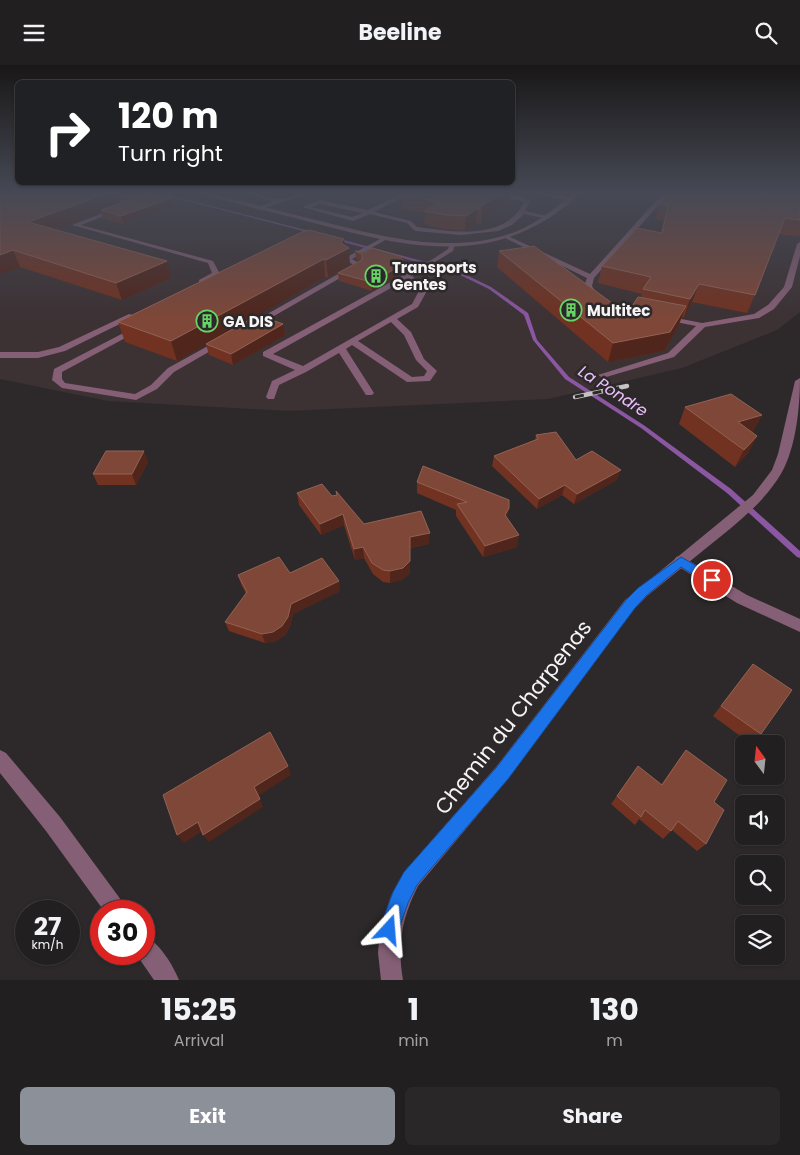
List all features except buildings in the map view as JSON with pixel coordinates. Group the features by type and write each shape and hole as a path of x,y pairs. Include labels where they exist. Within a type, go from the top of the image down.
{"street":[{"path":"111,235 211,262 216,274 195,286"},
{"path":"367,235 410,244 452,244 512,235"},
{"path":"628,235 591,277 588,286 598,303 702,325 756,316 771,307 788,287 800,243"},
{"path":"506,237 591,277"},
{"path":"240,331 359,265 347,259 384,239"},
{"path":"304,370 266,354 420,269 451,250 452,244"},
{"path":"338,250 356,254"},
{"path":"271,397 275,383 304,370 415,305 424,289 408,276"},
{"path":"0,355 38,355 62,349 136,315"},
{"path":"352,341 410,380 427,379 432,371 420,360 408,334 392,318"},
{"path":"603,375 670,355 702,325"},
{"path":"144,326 57,371 56,380 62,385 136,397 154,387 171,370 231,336"},
{"path":"341,348 368,393"},
{"name":"Chemin du Charpenas","path":"392,980 388,950 389,930 400,899 411,879 502,773 630,604 642,592 734,519 756,498 777,471 784,453 800,381"},
{"path":"681,561 742,599 800,625"},
{"path":"0,759 53,824 109,900"},
{"path":"155,962 168,980"}],"shaded area":[{"path":"0,235 800,235 800,312 777,330 682,368 548,399 288,411 108,401 0,379"}],"waterway":[{"name":"La Pondre","path":"337,239 455,271 490,288 526,314 535,340 567,378 643,427 729,491 800,555"}],"railway":[{"path":"575,397 627,386"}],"place":[{"name":"Transports Gentes","path":"376,276"},
{"name":"Multitec","path":"571,310"},
{"name":"GA DIS","path":"207,321"}],"route":[{"path":"389,930 400,899 411,879 502,773 630,604 681,561 712,580"}]}
